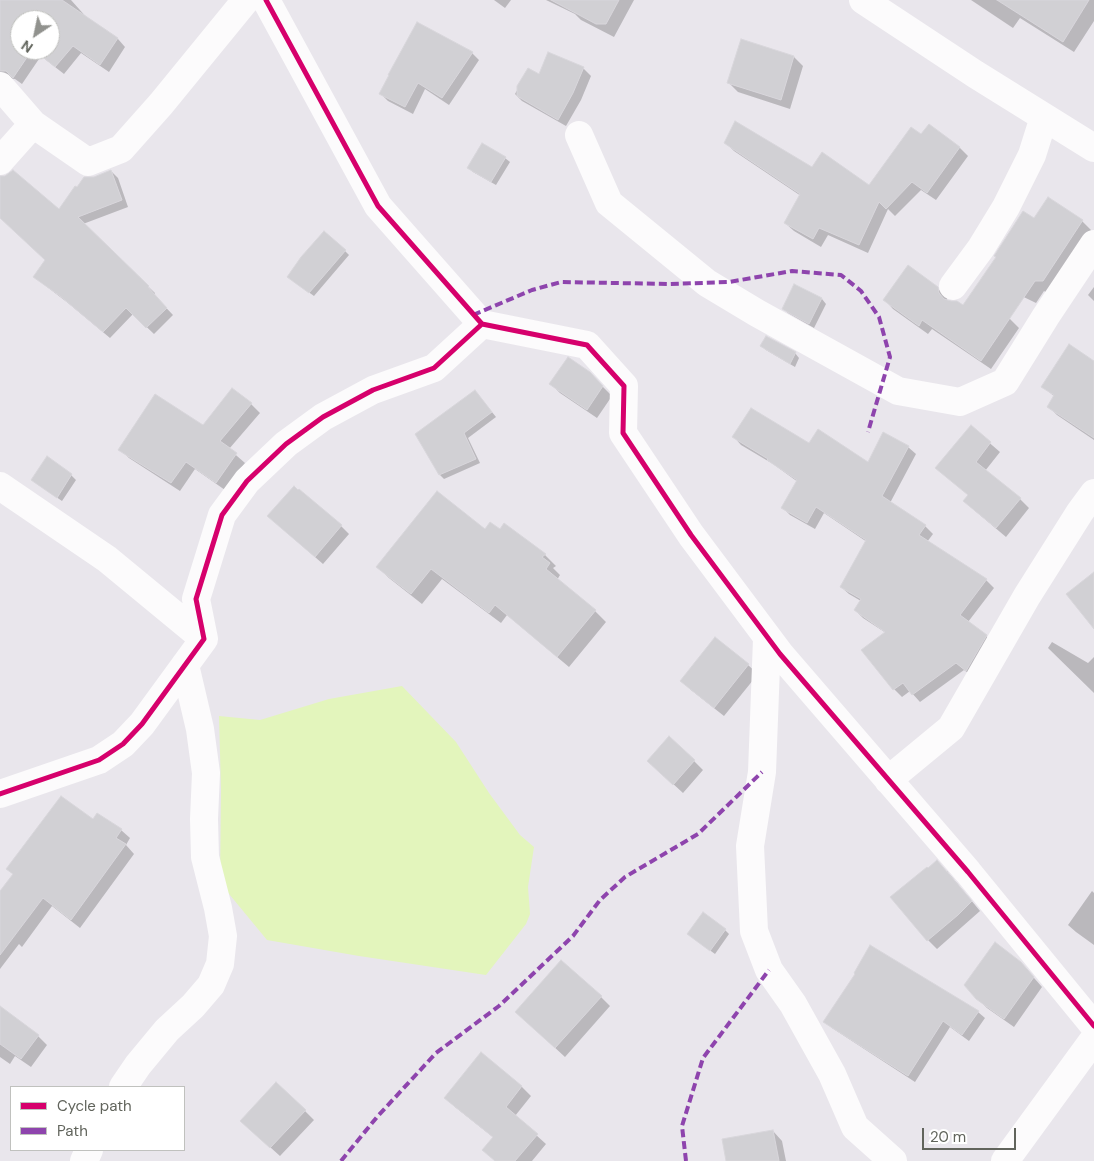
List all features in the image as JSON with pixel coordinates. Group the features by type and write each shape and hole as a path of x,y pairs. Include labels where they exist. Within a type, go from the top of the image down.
{"street":[{"path":"0,86 33,124 88,162 121,149 161,104 246,0"},
{"path":"266,0 378,206 482,324 587,345 624,386 623,433 690,535 767,639 968,872 1094,1026"},
{"path":"863,0 1094,148"},
{"path":"953,286 981,248 1006,207 1032,155 1044,117"},
{"path":"0,162 33,124"},
{"path":"579,135 610,203 707,283 898,391 960,402 1005,382 1094,244"},
{"path":"0,794 99,760 123,744 142,724 204,639 196,599 222,515 247,480 286,444 323,417 374,390 434,368 482,324"},
{"path":"0,486 107,559 204,639"},
{"path":"888,780 951,728 1027,596 1080,512 1094,494"},
{"path":"767,639 762,772 750,846 754,932 769,970 793,1004 832,1074 855,1127 893,1161"},
{"path":"124,1086 167,1030 193,1006 211,985 220,964 223,936 205,858 206,773 200,729 186,666"},
{"path":"1005,1161 1094,1039"}],"shaded area":[{"path":"402,686 456,742 489,793 520,835 534,847 528,887 530,914 526,924 486,975 267,940 220,883 221,790 219,716 260,720 329,699"}],"building":[{"path":"0,0 62,0 118,38 100,65 73,46 55,67 46,60 60,60 60,10 10,10 10,60 25,60 13,78 6,71 0,71"},
{"path":"551,0 619,0 606,24 596,24"},
{"path":"997,0 1089,0 1063,42"},
{"path":"417,22 473,52 442,98 418,83 405,107 379,94"},
{"path":"741,39 794,56 781,100 727,83"},
{"path":"548,52 584,67 573,93 558,120 517,96 517,86 528,68 539,74"},
{"path":"735,121 812,167 822,152 869,185 911,127 921,134 929,124 960,147 927,193 912,182 886,209 879,202 859,245 819,228 813,239 784,223 800,194 724,143"},
{"path":"482,143 506,157 491,182 467,168"},
{"path":"13,170 59,209 75,186 77,187 84,177 94,177 111,170 122,200 78,217 149,286 167,308 146,328 126,308 103,332 60,296 33,277 45,260 0,218 0,176 5,176"},
{"path":"1048,197 1083,220 1043,281 1035,281 981,361 922,320 919,326 883,300 908,265 938,287 939,293 944,299 957,301 963,305 996,257 994,256 1023,211 1034,218"},
{"path":"324,231 346,250 309,293 287,277 301,257"},
{"path":"794,284 822,298 809,324 782,309"},
{"path":"766,336 796,352 790,364 760,346"},
{"path":"1069,344 1094,361 1094,438 1047,407 1054,395 1041,387"},
{"path":"568,357 590,372 603,386 587,410 549,384"},
{"path":"232,388 252,403 220,441 237,453 216,483 186,462 171,483 118,450 155,394 203,425"},
{"path":"475,390 492,412 464,433 476,459 439,475 415,434"},
{"path":"751,408 809,443 818,429 868,462 883,432 909,446 882,496 926,525 919,535 987,579 960,615 987,635 966,671 956,663 912,695 903,683 893,690 861,650 885,632 854,610 861,599 840,587 866,540 816,507 807,523 781,508 797,480 768,459 732,437"},
{"path":"971,425 991,442 976,462 1021,498 996,528 963,501 968,495 935,468"},
{"path":"47,456 72,474 57,498 31,480"},
{"path":"294,486 342,525 315,557 267,516"},
{"path":"437,491 485,529 490,522 500,529 504,523 546,554 542,557 550,563 546,569 596,610 557,657 495,605 489,613 431,569 411,594 376,567"},
{"path":"1094,572 1094,629 1066,594"},
{"path":"715,637 749,664 714,708 680,681"},
{"path":"669,736 695,760 673,785 647,761"},
{"path":"61,796 93,819 97,813 122,829 116,838 126,844 71,920 43,898 0,955 0,891 13,874 6,869"},
{"path":"937,860 972,901 927,941 890,897"},
{"path":"703,912 726,929 710,951 687,934"},
{"path":"995,942 1021,962 1034,977 1004,1019 976,999 964,985"},
{"path":"870,945 979,1011 962,1035 943,1021 908,1076 823,1022 855,974"},
{"path":"561,960 602,996 555,1048 515,1012"},
{"path":"0,1006 39,1035 21,1059 0,1044"},
{"path":"481,1052 522,1086 506,1107 538,1134 515,1161 495,1161 482,1150 493,1137 444,1098"},
{"path":"276,1082 306,1110 270,1148 240,1121"},
{"path":"773,1130 779,1161 726,1161 722,1139"}],"marked path":[{"path":"473,315 532,290 561,282 670,284 729,282 792,271 841,275 861,291 879,317 890,357 868,432"},
{"path":"341,1161 377,1117 436,1053 499,1006 573,936 600,900 625,877 698,834 762,772"},
{"path":"686,1161 682,1126 703,1058 769,970"}],"cycle path":[{"path":"266,0 378,206 482,324 587,345 624,386 623,433 691,535 780,654 968,872 1094,1026"},
{"path":"0,794 99,760 123,744 142,724 204,639 196,599 222,515 247,481 286,444 323,417 373,390 434,368 482,324"}]}
